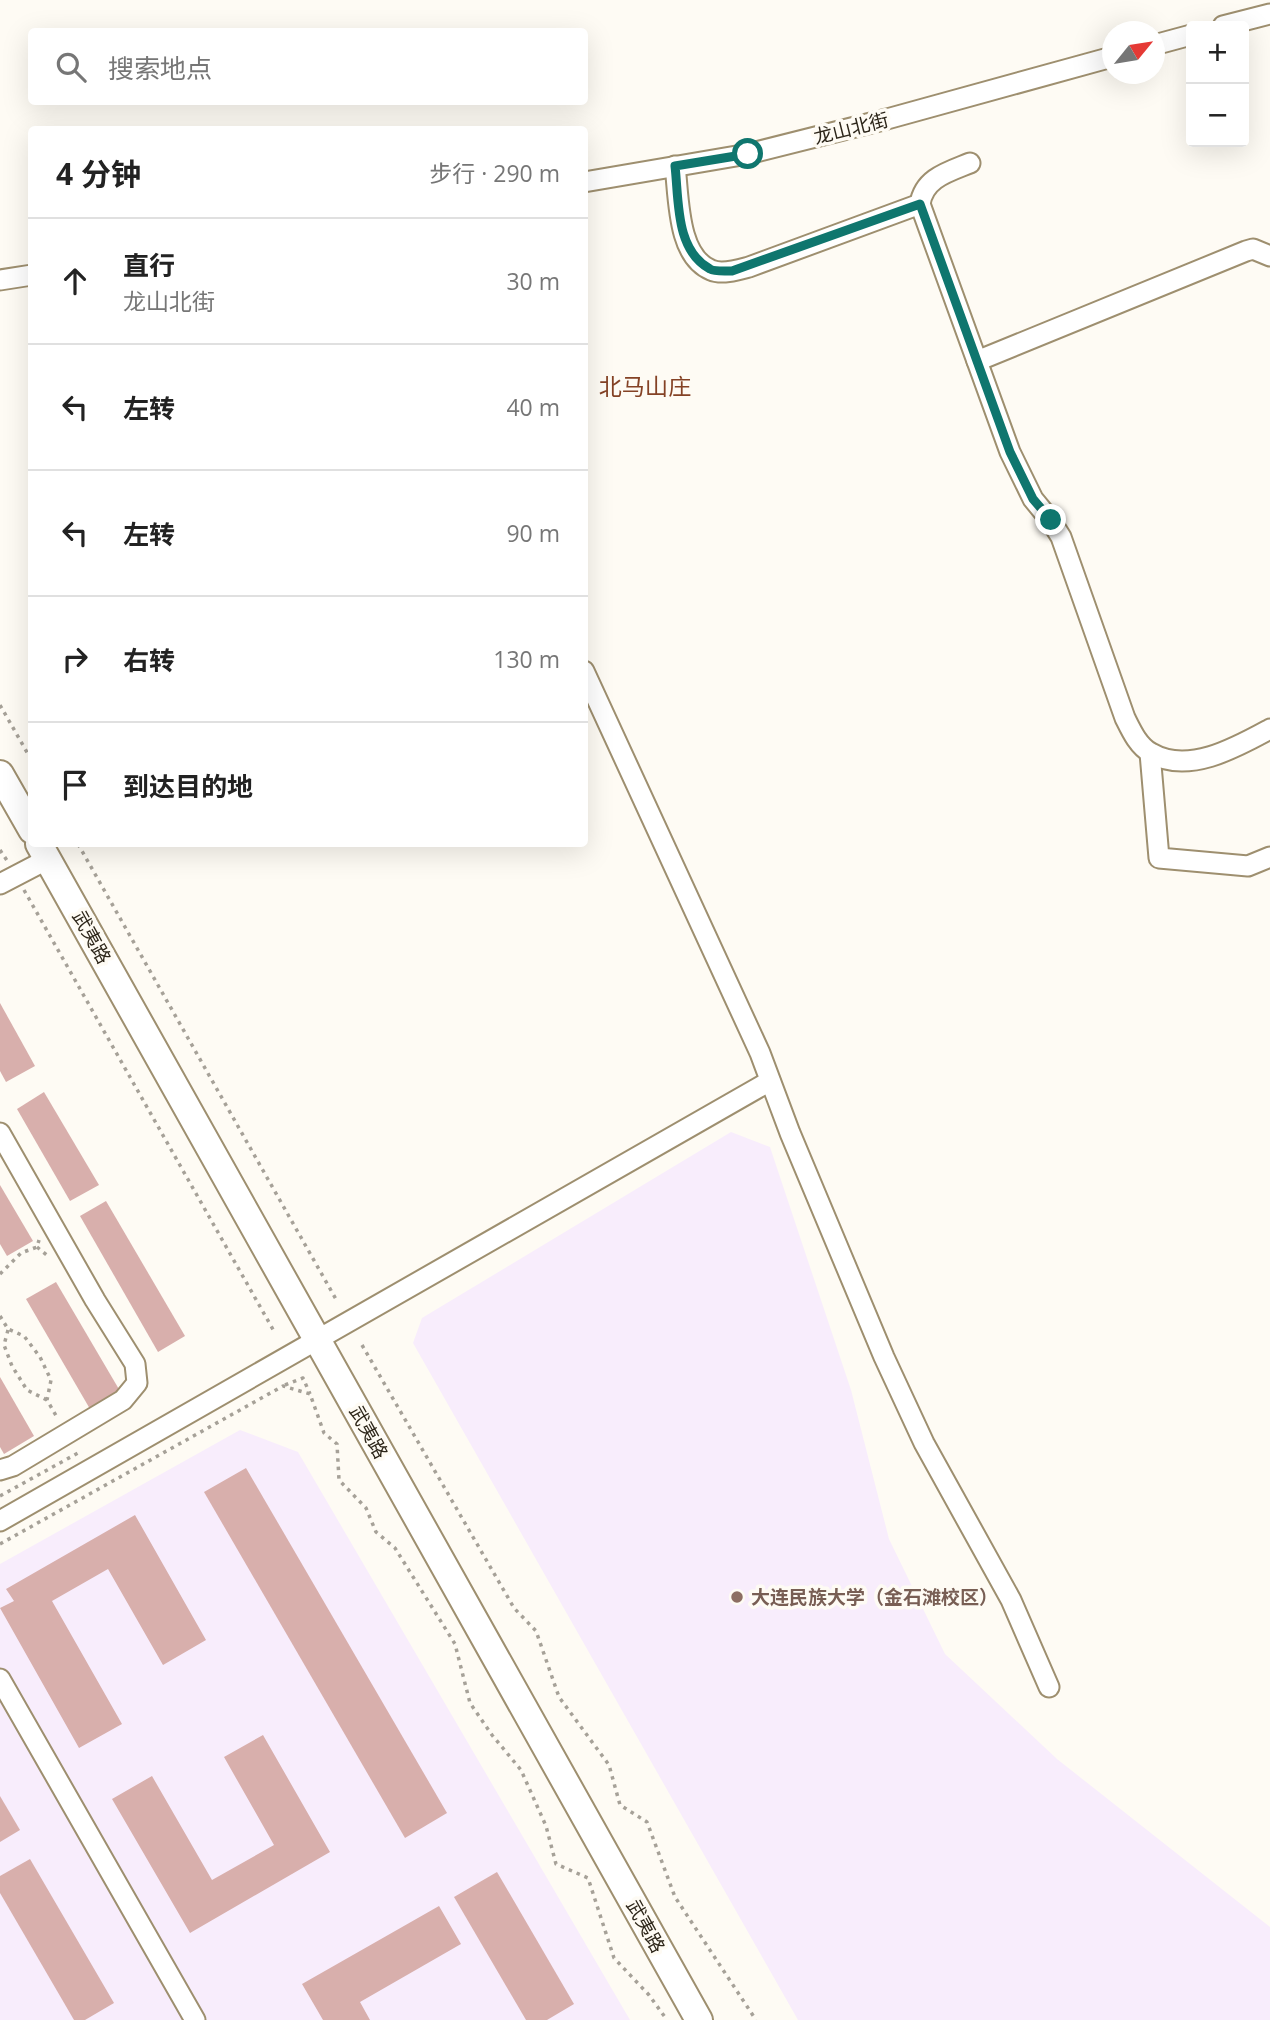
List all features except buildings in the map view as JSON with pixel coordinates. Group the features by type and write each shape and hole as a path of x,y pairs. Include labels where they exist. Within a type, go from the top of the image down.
{"main road":[{"path":"0,774 28,823"},
{"name":"武夷路","path":"43,851 699,2020"}],"street":[{"path":"1243,21 1270,14"},
{"path":"1165,42 1186,36"},
{"name":"龙山北街","path":"588,180 748,154 1102,60"},
{"path":"970,163 933,181 922,193 920,204 1017,470 1033,499 1061,537 1125,718 1134,736 1150,753 1172,760 1213,756 1270,729"},
{"path":"675,166 683,234 697,259 711,270 732,271 749,267 920,204"},
{"path":"977,361 1246,251 1253,249 1270,256"},
{"path":"0,280 28,276"},
{"path":"588,680 760,1053 790,1133 868,1320 923,1443 1011,1600 1049,1687"},
{"path":"1150,753 1159,858 1248,866 1270,857"},
{"path":"8,880 43,851"},
{"path":"0,1521 771,1081"},
{"path":"0,1133 135,1364 137,1383 123,1400 13,1466 0,1470"},
{"path":"0,1679 195,2020"}],"path":[{"path":"0,705 28,754"},
{"path":"80,847 337,1301"},
{"path":"0,850 8,880 275,1333"},
{"path":"0,1274 21,1253 37,1247 44,1229 52,1224"},
{"path":"0,1316 8,1329 24,1336 40,1357 51,1380 47,1399"},
{"path":"8,1329 4,1345 12,1366 27,1390 47,1399 66,1434"},
{"path":"362,1345 514,1608 536,1630 559,1697 609,1765 620,1805 647,1822 675,1897 756,2020"},
{"path":"0,1544 283,1386 303,1378 324,1433 337,1444 339,1480 366,1508 376,1532 395,1548 455,1644 470,1703 521,1770 546,1826 556,1864 588,1878 614,1958 649,1995 667,2020"},
{"path":"283,1386 310,1394"}],"shaded area":[{"name":"大连民族大学（金石滩校区）","path":"731,1132 770,1147 851,1390 889,1539 945,1654 1057,1759 1270,1927 1270,2020 798,2020 413,1343 422,1318"},
{"path":"240,1430 298,1452 630,2020 0,2020 0,1564"}],"place":[{"name":"大连民族大学（金石滩校区）","path":"737,1597"}],"district":[{"name":"北马山庄","path":"645,386"}],"route":[{"path":"748,154 675,166 683,234 697,259 711,270 732,271 749,267 920,204 1017,470 1033,499 1051,520"}]}
